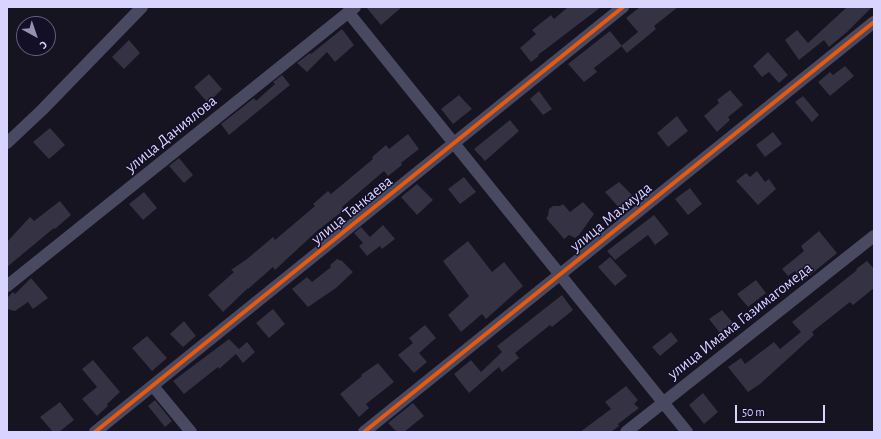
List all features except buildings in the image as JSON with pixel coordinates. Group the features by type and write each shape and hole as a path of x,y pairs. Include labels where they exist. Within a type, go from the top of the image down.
{"street":[{"path":"7,143 42,110 142,7"},
{"name":"улица Танкаева","path":"95,432 624,7"},
{"path":"352,10 454,143 686,432"},
{"name":"улица Даниялова","path":"7,286 352,10"},
{"name":"улица Махмуда","path":"364,432 874,22"},
{"name":"улица Имама Газимагомеда","path":"626,432 874,236"},
{"path":"153,386 191,432"}],"cycle path":[{"path":"95,432 623,7"},
{"path":"364,432 874,22"}]}
